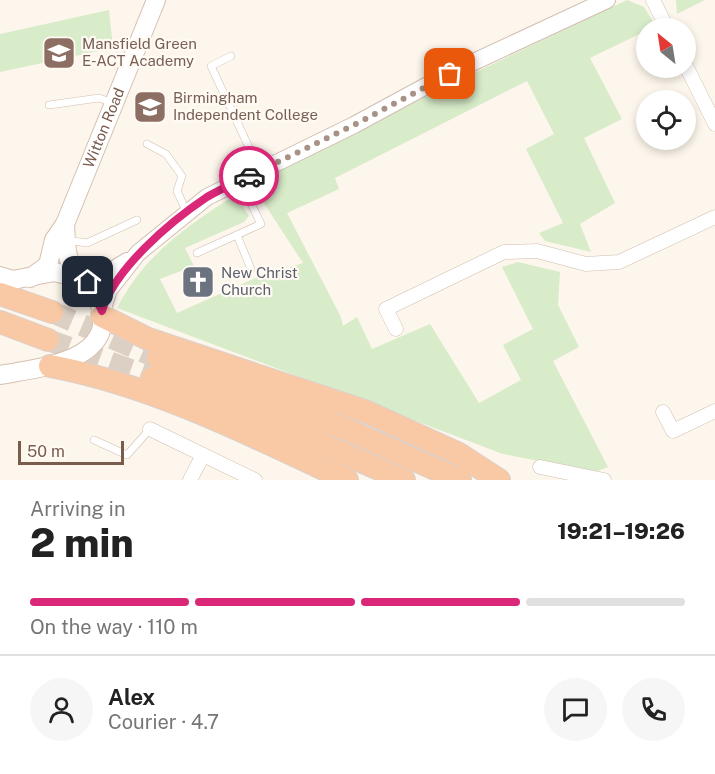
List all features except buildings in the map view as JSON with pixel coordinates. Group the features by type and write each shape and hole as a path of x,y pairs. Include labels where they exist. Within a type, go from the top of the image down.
{"highway":[{"path":"0,294 52,312"},
{"path":"102,313 148,339 367,412 459,454 499,480"},
{"path":"0,322 48,340"},
{"path":"50,366 81,372 201,414 347,480"},
{"path":"404,480 155,368 348,430 460,480"}],"main road":[{"name":"Witton Road","path":"30,279 48,265 54,240 66,232 114,103 156,0"},
{"path":"0,375 74,359 93,343 101,331 102,313 87,281 73,269 66,232"},
{"path":"0,276 13,280 30,279 54,272 87,281"}],"street":[{"path":"87,281 102,276 138,254 207,197 354,125 586,5 607,0"},
{"path":"653,0 662,18"},
{"path":"692,78 715,124"},
{"path":"396,329 386,309 504,252 537,251 586,264 619,262 715,217"},
{"path":"102,313 109,290 138,254"},
{"path":"663,411 673,431 715,411"},
{"path":"150,429 255,480"},
{"path":"190,480 203,455"},
{"path":"540,467 604,480"}],"lane":[{"path":"231,56 211,66 260,171"},
{"path":"49,105 99,98 114,103"},
{"path":"147,144 166,154 178,168 182,176 177,191 187,213"},
{"path":"197,253 261,224 240,181"},
{"path":"66,232 87,243 137,220"},
{"path":"237,235 251,268"},
{"path":"94,440 127,455 150,429"}],"green space":[{"path":"627,0 644,7 651,18 636,18 636,36 590,58 622,119 584,138 615,203 580,224 591,252 545,241 539,233 563,223 526,149 554,134 527,81 335,178 339,189 287,213 341,317 343,326 357,317 372,349 430,324 479,403 521,380 503,345 533,329 502,267 518,262 560,272 558,305 579,347 553,361 608,467 595,472 503,454 117,308 140,272 153,257 183,231 235,195 249,216 244,222 185,248 194,266 160,279 177,313 253,279 303,263 250,182 261,179 449,85"},
{"path":"676,0 705,0 677,14"},
{"path":"109,10 113,48 0,72 0,34"}],"tunnel":[{"path":"52,312 158,358"},
{"path":"48,340 152,378"}],"way so far":[{"path":"249,176 354,125 450,74"}],"place":[{"name":"Mansfield Green E-ACT Academy","path":"59,53"},
{"name":"Birmingham Independent College","path":"150,107"},
{"name":"New Christ Church","path":"198,282"}],"route":[{"path":"88,282 102,311 109,290 147,245 207,197 249,176"}]}
